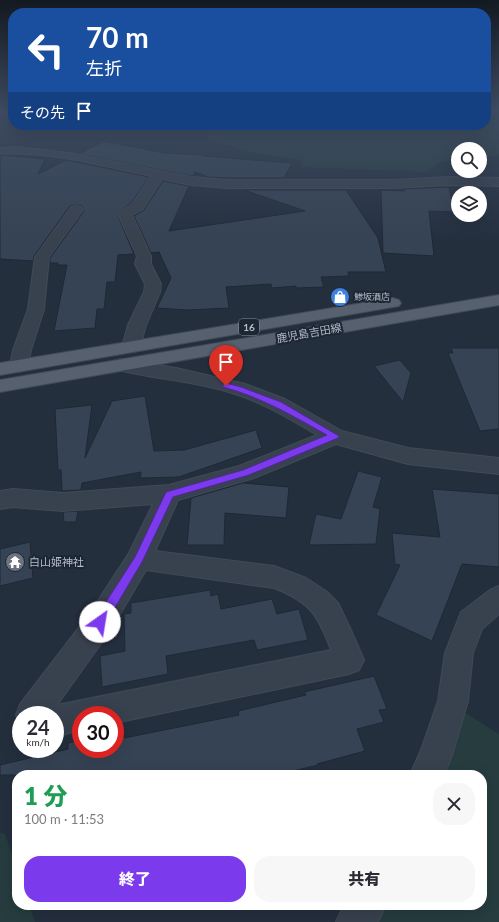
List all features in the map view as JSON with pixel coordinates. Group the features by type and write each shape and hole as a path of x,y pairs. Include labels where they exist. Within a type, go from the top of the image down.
{"main road":[{"name":"鹿児島吉田線","path":"0,369 499,285"},
{"name":"鹿児島吉田線","path":"0,386 499,300"}],"street":[{"path":"61,155 191,181 227,184 393,184 448,181 499,182"},
{"path":"131,347 137,325 152,292 153,284 143,264 144,256 125,214 138,206 159,174"},
{"path":"19,366 22,350 36,309 42,257 76,210"},
{"path":"121,365 176,374 238,388 278,404 334,436 408,456 499,466"},
{"path":"0,500 13,498 63,502 169,494 246,472 334,436"},
{"path":"38,706 100,622 139,559 169,494"},
{"path":"124,706 349,660 329,612 308,591 294,583 274,577 139,559"},
{"path":"429,770 436,756 453,701 459,653 471,621 499,598"},
{"path":"355,922 363,910"}],"green space":[{"path":"269,155 451,155 451,160 442,161 426,172 301,167 300,160"},
{"path":"456,707 499,734 499,922 349,922 355,910 487,910 487,770 424,770"},
{"path":"0,833 5,834 12,854 12,910 31,910 35,922 0,922"}],"building":[{"path":"0,155 45,159 38,174 66,160 149,177 132,202 117,214 134,254 118,255 115,282 107,282 104,309 97,309 95,328 54,331 67,265 50,263 50,258 84,211 82,206 70,206 34,256 33,261 0,259"},
{"path":"84,155 203,155 202,156 292,163 284,178 208,177 195,172 193,176"},
{"path":"163,181 189,186 169,231 305,211 244,190 346,190 378,238 386,272 348,272 349,276 321,277 324,287 296,288 296,286 272,288 271,284 226,287 229,308 188,310 157,308 171,278 159,252 151,253 134,216 144,210"},
{"path":"449,187 451,212 429,211 434,256 383,253 381,190 405,191 403,189"},
{"path":"451,348 499,348 499,429 480,431 448,353 453,353"},
{"path":"400,360 411,373 403,402 374,366"},
{"path":"145,396 154,451 184,450 256,430 262,448 179,477 140,478 141,472 82,483 81,490 62,491 61,470 58,470 55,409 92,405 85,458 112,401"},
{"path":"358,471 382,477 373,507 380,509 376,544 309,545 316,514 341,519"},
{"path":"243,483 289,487 286,518 225,513 224,545 187,545 191,498"},
{"path":"432,489 499,494 499,567 462,564 432,641 376,615 400,565 395,564 392,533 440,537"},
{"path":"78,511 76,522 64,522 63,512"},
{"path":"30,542 33,578 0,586 0,549"},
{"path":"210,590 211,596 218,594 221,609 272,599 277,614 299,609 308,640 257,650 254,640 166,656 168,674 102,687 100,656 125,651 124,614 131,613 131,603"},
{"path":"374,676 387,709 379,710 384,722 357,729 365,751 298,770 12,770 12,775 0,775 0,765 30,758 64,758 64,750 68,749 68,743 72,742 72,758 124,758 124,738 239,715 238,711 306,695 304,692"}],"place":[{"name":"鯵坂酒店","path":"340,297"},
{"name":"白山姫神社","path":"15,562"}],"route":[{"path":"100,622 139,559 169,494 246,472 334,436 278,404 238,388 226,386"}]}
